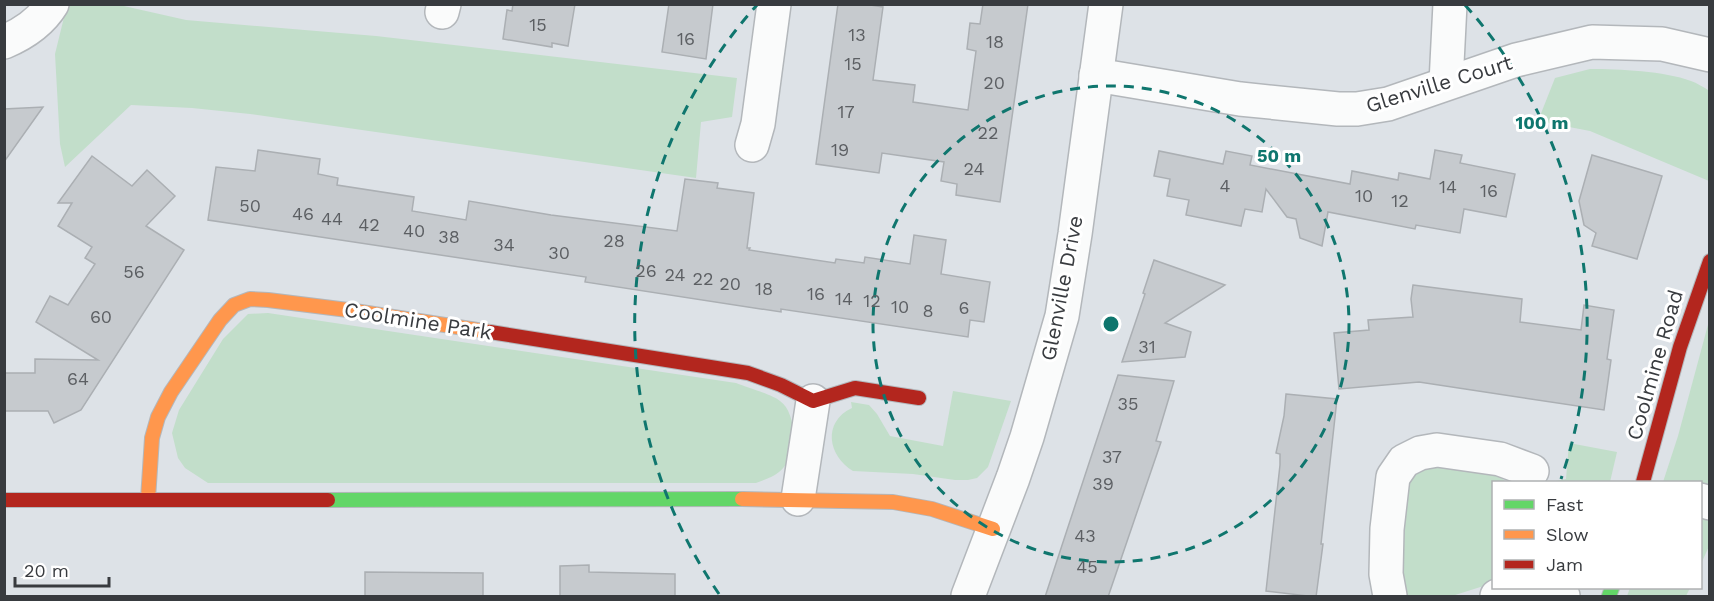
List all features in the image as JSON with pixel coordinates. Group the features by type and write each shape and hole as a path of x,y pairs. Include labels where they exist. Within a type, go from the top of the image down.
{"street":[{"path":"4,42 16,37 36,23 52,4"},
{"path":"752,145 758,124 774,4"},
{"name":"Glenville Drive","path":"968,597 1027,436 1062,316 1106,4"},
{"path":"1446,83 1450,4"},
{"name":"Glenville Court","path":"1096,75 1240,99 1357,109 1388,104 1516,60 1593,42 1662,44 1710,55"},
{"name":"Coolmine Road","path":"1645,481 1680,347 1710,261"},
{"name":"Coolmine Park","path":"148,499 152,438 158,417 171,392 220,320 234,305 250,299 348,310 748,373 767,378 813,400"},
{"path":"798,499 813,400 855,388 919,398"},
{"path":"1390,597 1386,574 1387,529 1393,477 1404,461 1420,453 1437,450 1500,459 1532,471"},
{"path":"4,500 798,499 893,502 932,509 993,529"},
{"path":"1497,597 1549,594 1563,597"}],"green space":[{"path":"115,4 186,20 376,36 737,78 732,117 701,122 696,178 250,114 131,105 65,167 60,144 55,54 67,5"},
{"path":"1590,69 1628,70 1668,75 1693,82 1708,90 1709,181 1590,131 1538,121 1555,78"},
{"path":"268,313 736,383 772,396 786,407 792,423 791,452 781,470 756,483 208,483 185,468 178,458 172,433 179,410 223,339 248,314"},
{"path":"1709,321 1710,544 1702,562 1702,481 1663,481"},
{"path":"953,391 1011,401 988,467 977,478 955,480 913,474 853,471 838,457 832,439 833,430 842,414 852,408 851,402 869,405 890,436 943,446"},
{"path":"1569,443 1617,452 1610,481 1555,481 1566,479"},
{"path":"1440,466 1485,472 1494,474 1505,481 1492,481 1492,583 1452,596 1405,595 1401,559 1408,486 1420,470"},
{"path":"1630,589 1690,589 1686,596 1627,596"}],"building":[{"path":"513,4 575,4 568,46 552,43 552,47 503,39 507,10 512,11"},
{"path":"669,4 713,4 706,59 662,52"},
{"path":"838,4 883,7 873,80 915,85 913,102 968,110 976,51 967,49 970,23 980,24 983,4 1028,4 1000,202 956,195 957,184 941,181 944,162 882,153 879,173 816,164"},
{"path":"43,107 4,162 4,109"},
{"path":"258,150 320,159 318,174 338,178 337,185 414,197 412,211 466,220 469,201 551,215 677,231 685,179 718,183 717,188 754,193 747,248 750,248 749,250 835,263 836,259 864,263 865,257 910,264 914,235 946,240 941,274 990,282 984,322 970,320 968,337 781,309 781,312 585,282 586,277 208,220 216,167 255,171"},
{"path":"1435,150 1462,155 1460,163 1515,174 1506,217 1464,209 1460,233 1416,225 1415,229 1328,212 1322,246 1300,238 1296,219 1287,217 1266,189 1262,212 1245,209 1241,226 1186,215 1189,200 1167,196 1170,179 1154,176 1159,151 1223,164 1226,151 1252,156 1250,165 1350,184 1352,171 1398,180 1399,173 1430,179"},
{"path":"1592,155 1662,176 1637,259 1592,246 1596,233 1584,225 1579,201"},
{"path":"92,156 132,186 147,170 175,196 146,226 184,250 81,410 54,423 48,411 4,411 4,373 35,373 35,359 98,360 36,322 50,296 68,305 95,264 85,258 92,247 58,226 72,203 58,203"},
{"path":"1154,260 1225,285 1165,323 1191,332 1185,357 1122,362 1145,294 1143,293"},
{"path":"1413,285 1522,299 1520,322 1581,330 1584,305 1614,310 1607,359 1611,360 1604,410 1419,382 1339,389 1334,333 1369,330 1368,320 1413,317 1411,299"},
{"path":"1118,375 1174,381 1156,441 1161,442 1108,597 1045,597"},
{"path":"1286,394 1337,399 1316,597 1266,591 1280,465 1280,454 1276,453"},
{"path":"589,565 589,572 675,574 675,597 560,597 560,566"},
{"path":"365,572 483,573 483,597 365,597"}],"traffic: fast":[{"path":"328,500 742,499"},
{"path":"1609,596 1612,589"}],"traffic: slow":[{"path":"148,499 152,438 158,417 171,392 220,320 234,305 250,299 268,300 490,332"},
{"path":"742,499 893,502 932,509 993,529"}],"traffic: jam":[{"path":"1643,481 1680,347 1710,261"},
{"path":"490,332 748,373 781,385 813,401 855,388 919,398"},
{"path":"4,500 328,500"}]}
